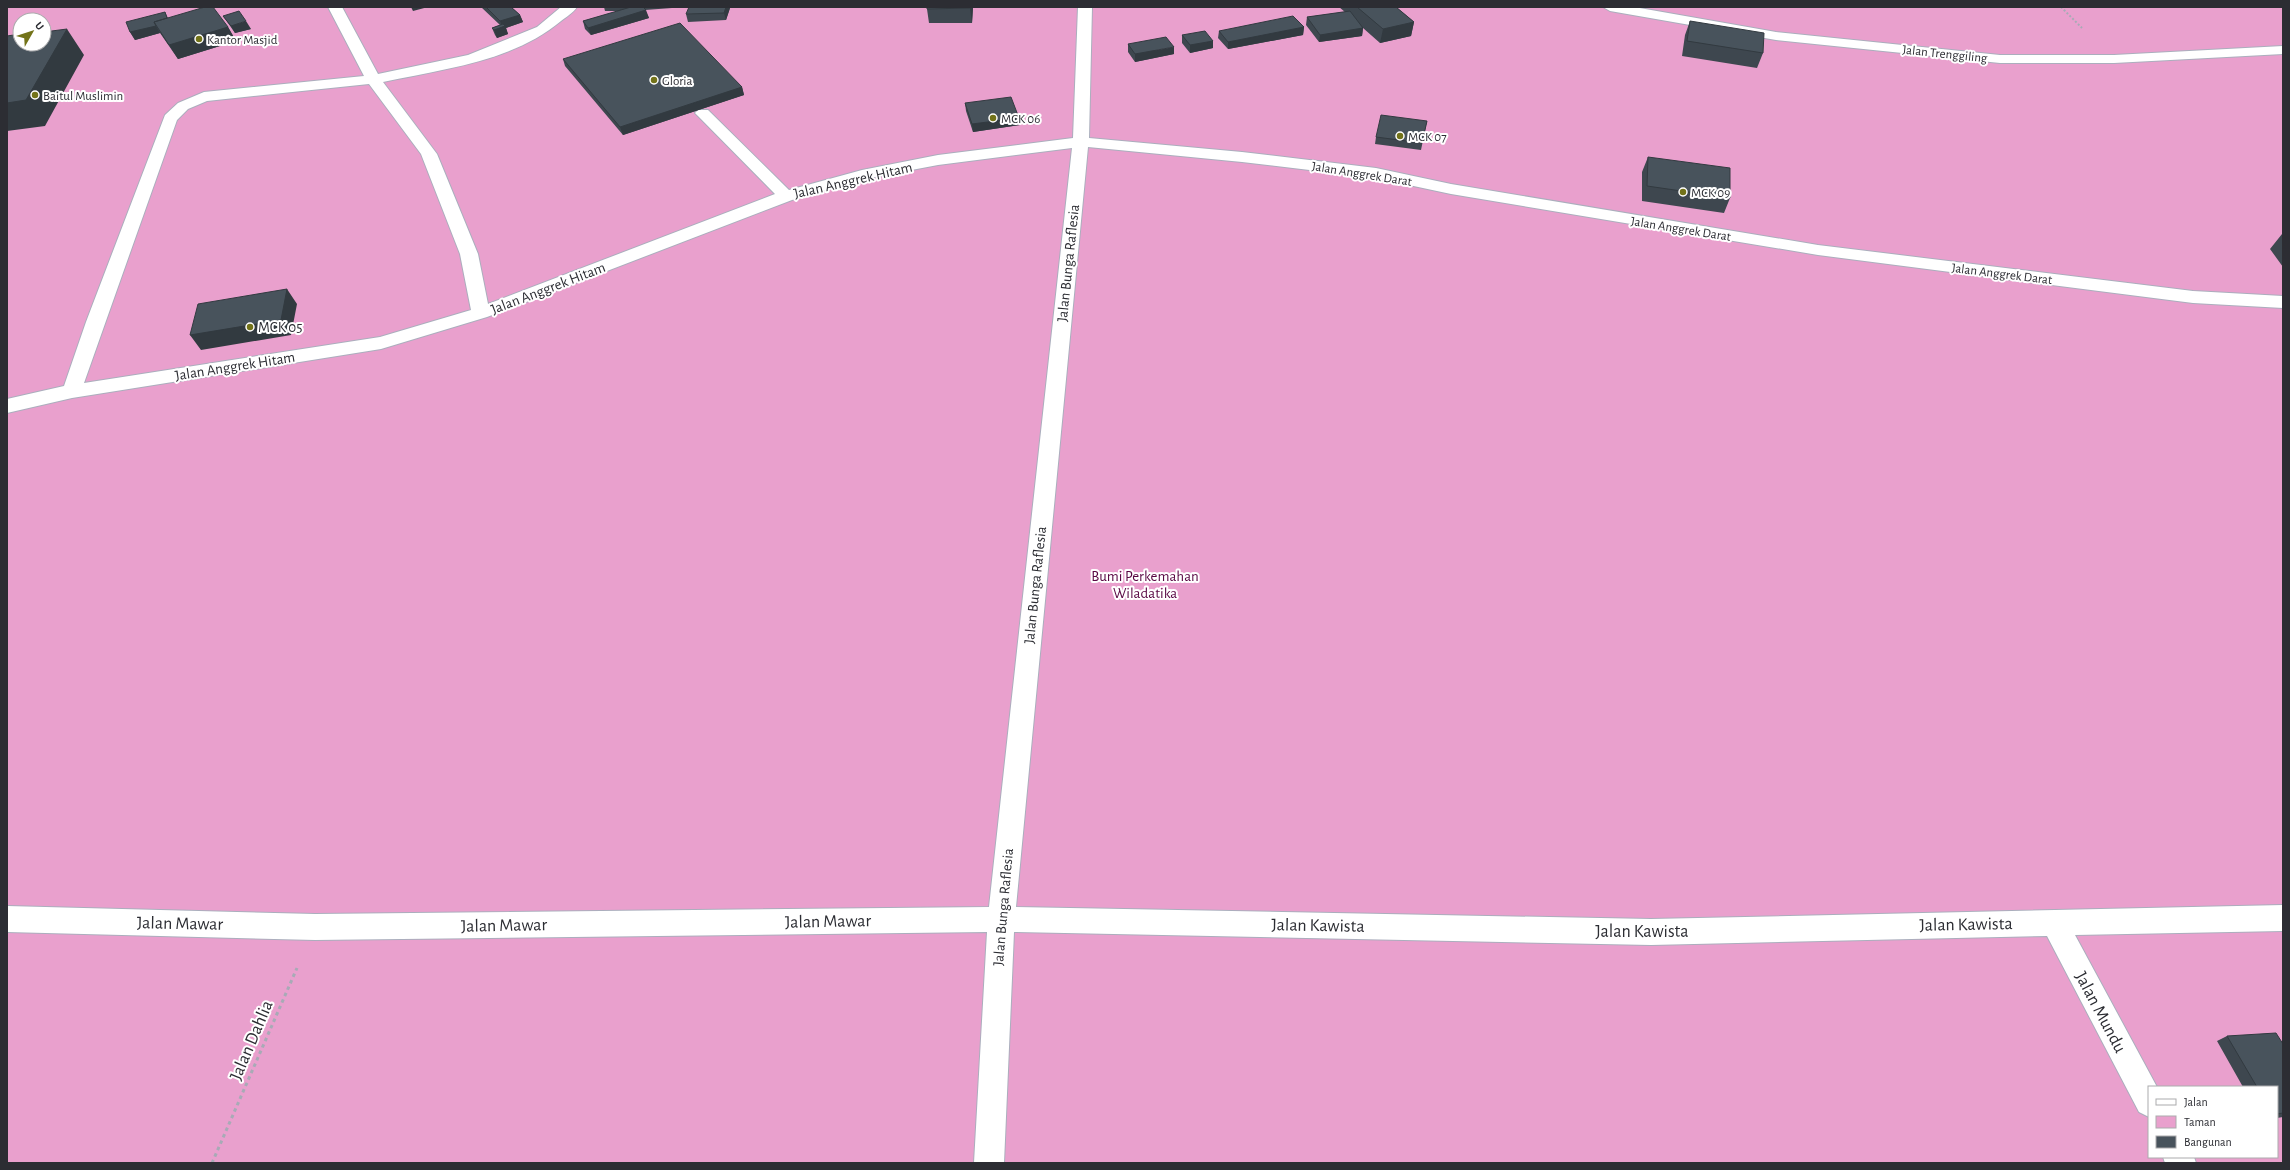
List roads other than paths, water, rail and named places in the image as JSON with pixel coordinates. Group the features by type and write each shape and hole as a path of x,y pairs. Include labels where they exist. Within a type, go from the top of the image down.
{"street":[{"path":"335,7 373,79 429,154 458,230 469,254 482,313"},
{"path":"72,391 95,322 170,118 183,106 204,97 373,79 472,58 514,43 542,30 570,7"},
{"name":"Jalan Bunga Raflesia","path":"989,1163 1001,919 1081,142 1085,7"},
{"name":"Jalan Trenggiling","path":"1610,7 1776,36 2000,59 2114,59 2283,50"},
{"path":"703,113 786,196"},
{"name":"Jalan Anggrek Hitam","path":"7,406 72,391 380,343 482,313 786,196 862,175 938,160 1081,142"},
{"name":"Jalan Anggrek Darat","path":"1081,142 1242,157 1376,173 1451,189 1818,250 2194,297 2283,302"},
{"name":"Jalan Kawista","path":"1001,919 1651,932 2283,918"},
{"name":"Jalan Mawar","path":"7,919 315,927 1001,919"},
{"name":"Jalan Mundu","path":"2054,922 2148,1100"}],"place":[{"name":"Kantor Masjid","path":"199,39"},
{"name":"Gloria","path":"654,80"},
{"name":"Baitul Muslimin","path":"35,95"},
{"name":"MCK 06","path":"993,118"},
{"name":"MCK 07","path":"1400,136"},
{"name":"MCK 09","path":"1683,192"},
{"name":"MCK 05","path":"250,327"}],"park label":[{"name":"Bumi Perkemahan Wiladatika","path":"1145,584"}]}
